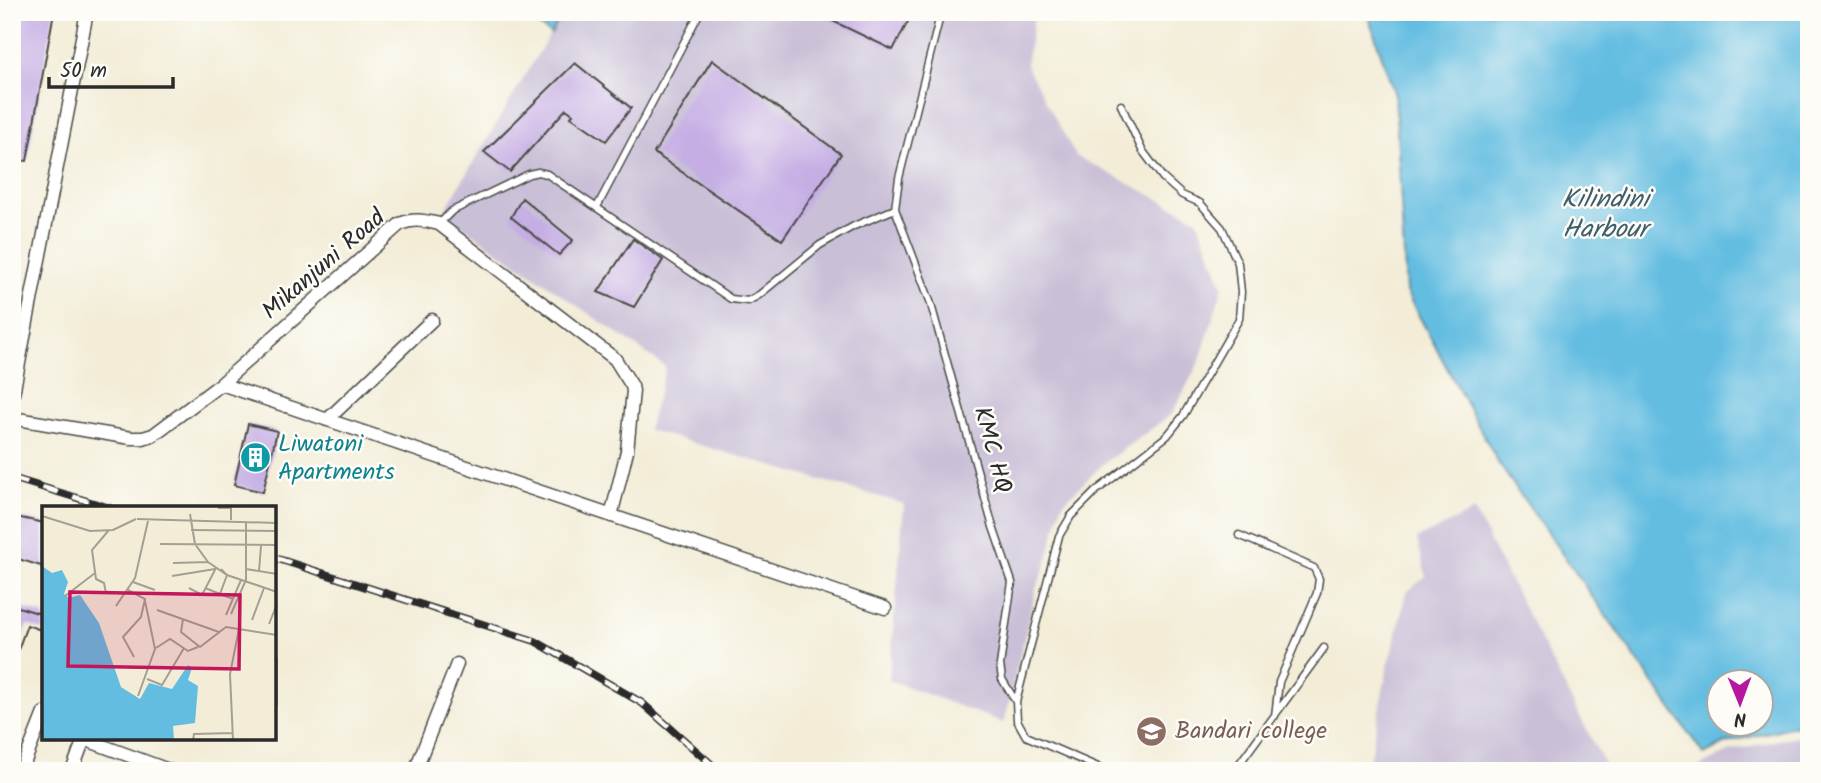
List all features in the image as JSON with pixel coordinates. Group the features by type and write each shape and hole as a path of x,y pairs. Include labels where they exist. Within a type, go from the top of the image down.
{"street":[{"path":"12,399 88,12"},
{"name":"Mikanjuni Road","path":"12,418 143,438 153,435 221,384 400,224 410,219 439,224"},
{"path":"439,224 615,359 632,386 627,452 611,516"},
{"path":"327,420 432,320"},
{"path":"221,384 885,608"},
{"path":"415,771 457,664"},
{"path":"21,771 42,720"},
{"path":"72,771 83,741"},
{"path":"89,741 171,771"}],"lane":[{"path":"597,206 700,12"},
{"name":"KMC HQ","path":"941,12 899,177 895,209 930,300 993,527 1013,582 1000,665 1002,679 1016,702 1017,720 1026,736 1107,771"},
{"path":"1016,702 1059,536 1071,516 1096,491 1167,436 1183,416 1239,319 1241,292 1238,262 1222,228 1200,203 1182,195 1163,178 1142,150 1121,105"},
{"path":"439,224 452,211 529,174 547,174 732,299 748,301 820,245 895,209"},
{"path":"1239,535 1314,568 1319,579 1317,593 1279,682 1275,716"},
{"path":"1234,771 1324,649"}],"shaded area":[{"path":"563,12 1035,12 1026,65 1076,156 1197,219 1223,286 1200,360 1172,414 1104,463 1062,504 1048,559 1036,589 1004,723 889,680 904,504 648,430 666,367 443,213"},
{"path":"1474,511 1608,771 1367,771 1387,670 1407,592 1426,576 1417,539"},
{"path":"1809,733 1809,771 1689,771 1731,751"}],"water":[{"path":"520,12 563,12 551,34"},
{"name":"Kilindini Harbour","path":"1367,12 1809,12 1809,722 1776,730 1776,668 1706,668 1706,738 1746,738 1726,743 1704,755 1499,464 1406,292 1395,95"}],"building":[{"path":"12,12 54,12 27,161 12,159"},
{"path":"814,12 913,12 893,50"},
{"path":"712,60 841,154 782,240 654,153"},
{"path":"575,63 631,108 606,141 571,117 573,114 566,109 510,172 484,152"},
{"path":"522,198 573,240 559,255 511,217"},
{"path":"633,239 663,260 634,307 598,292"},
{"name":"Liwatoni Apartments","path":"248,424 277,431 263,492 234,485"},
{"path":"12,516 42,523 42,566 12,557"},
{"path":"12,605 42,614 42,630 27,625 14,661"}],"railway":[{"path":"12,478 103,506"},
{"path":"276,558 535,641 642,703 719,771"}],"place":[{"name":"Liwatoni Apartments","path":"255,458"},
{"name":"Bandari college","path":"1152,731"}]}
